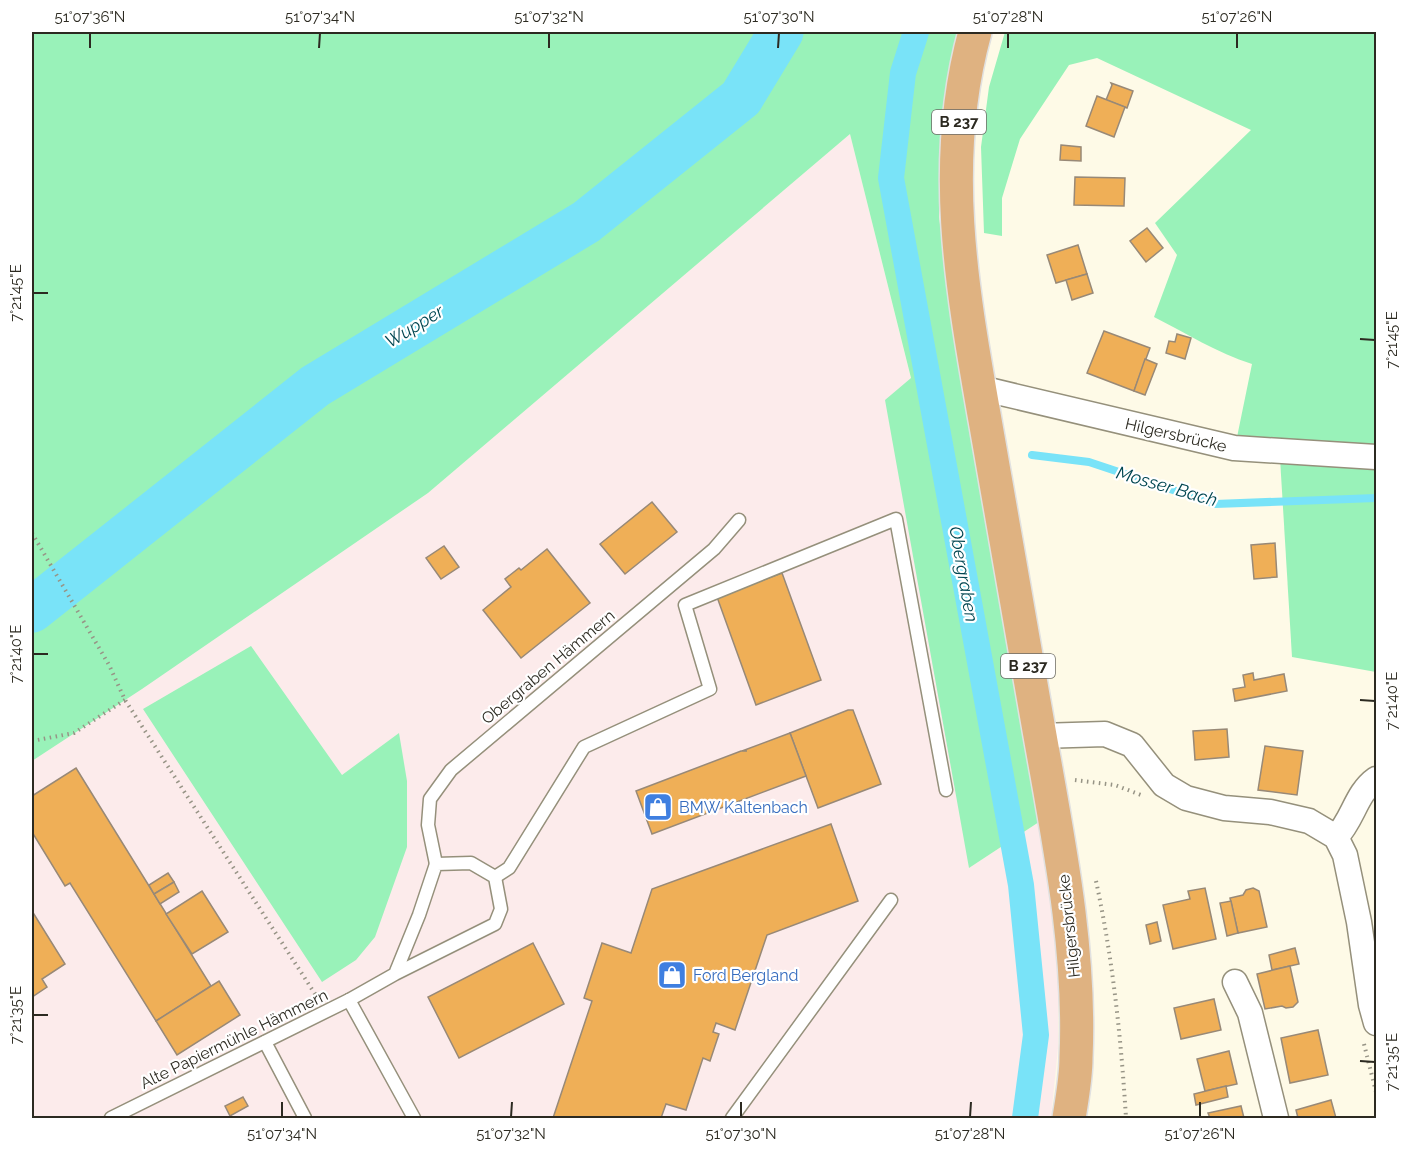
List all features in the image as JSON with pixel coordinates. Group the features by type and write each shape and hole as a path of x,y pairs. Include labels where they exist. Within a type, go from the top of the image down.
{"main road":[{"name":"Hilgersbrücke","path":"975,32 961,92 956,166 956,215 966,303 1065,884 1075,962 1076,1059 1069,1119"}],"street":[{"name":"Hilgersbrücke","path":"980,388 1234,448 1377,457"},
{"path":"1040,736 1105,734 1132,745 1164,785 1185,798 1224,808 1270,812 1309,821 1336,837 1345,855 1359,922 1371,1005 1369,1029"},
{"path":"1336,837 1345,828 1357,800 1377,779"},
{"path":"1235,982 1250,1013 1276,1119"}],"lane":[{"path":"495,877 509,868 584,747 710,689 685,605 896,519 946,790"},
{"name":"Obergraben Hämmern","path":"436,864 428,825 430,800 450,770 714,549 739,520"},
{"path":"349,1000 495,924 501,909 495,877 471,863 436,864 396,974"},
{"path":"732,1119 891,900"},
{"name":"Alte Papiermühle Hämmern","path":"111,1119 349,1000 414,1119"},
{"path":"265,1042 305,1119"}],"path":[{"path":"32,533 109,665 125,700 327,1012"},
{"path":"32,741 74,733 125,700"},
{"path":"1075,780 1115,785 1145,797"},
{"path":"1369,1029 1377,1092"}],"shaded area":[{"path":"850,134 911,379 969,868 1039,822 1058,957 1058,1048 1051,1118 32,1118 32,761 428,493"}],"green space":[{"path":"32,32 960,32 948,78 939,162 939,217 951,302 1039,822 969,868 885,400 911,378 850,134 428,493 142,689 32,761"},
{"path":"1005,32 1376,32 1376,445 1236,442 1252,364 1214,349 1154,317 1177,255 1155,223 1251,130 1097,58 1069,65 1020,139 1002,198 1002,236 984,233 981,147 989,87"},
{"path":"1280,458 1376,464 1376,672 1292,657"},
{"path":"251,646 342,775 399,733 407,781 407,847 375,937 356,960 322,982 143,709"}],"building":[{"path":"1111,83 1133,91 1127,108 1106,100"},
{"path":"1097,96 1125,107 1114,137 1086,126"},
{"path":"1061,145 1081,147 1081,161 1060,160"},
{"path":"1075,177 1125,178 1124,206 1074,205"},
{"path":"1147,228 1163,248 1146,262 1130,241"},
{"path":"1078,245 1087,274 1056,283 1047,255"},
{"path":"1087,274 1093,293 1072,300 1066,280"},
{"path":"1104,331 1150,348 1134,391 1087,373"},
{"path":"1177,334 1191,338 1185,359 1166,353 1169,341 1175,342"},
{"path":"1145,359 1157,364 1145,395 1134,391"},
{"path":"652,502 677,532 625,574 600,544"},
{"path":"1275,543 1277,577 1254,579 1251,545"},
{"path":"444,546 459,567 441,579 426,558"},
{"path":"547,549 590,603 521,658 483,610 511,587 505,579 519,568 521,570"},
{"path":"782,573 821,680 756,705 717,597"},
{"path":"1253,673 1254,680 1284,674 1287,691 1235,701 1233,689 1245,687 1243,675"},
{"path":"853,710 881,784 818,808 790,733"},
{"path":"1227,729 1229,757 1195,760 1193,731"},
{"path":"790,733 806,776 652,834 636,791"},
{"path":"1265,746 1303,751 1297,795 1258,790"},
{"path":"76,768 211,986 156,1021 70,883 65,886 32,832 32,796"},
{"name":"Ford Bergland","path":"831,824 858,901 767,935 735,1030 716,1023 713,1032 719,1034 710,1061 703,1058 686,1110 666,1104 661,1118 553,1118 592,1001 584,998 602,943 631,953 652,889"},
{"path":"168,873 174,882 154,894 149,885"},
{"path":"174,882 179,892 160,904 154,894"},
{"path":"1205,888 1216,939 1173,949 1163,905 1190,899 1188,891"},
{"path":"1253,888 1259,891 1267,927 1238,933 1230,898 1243,895 1246,890"},
{"path":"202,891 228,932 192,954 166,914"},
{"path":"1231,901 1238,933 1227,936 1220,903"},
{"path":"32,911 65,964 42,979 47,987 32,997"},
{"path":"1157,922 1161,941 1150,944 1146,925"},
{"path":"533,943 564,1004 459,1058 428,997"},
{"path":"1295,948 1299,964 1272,970 1269,955"},
{"path":"1290,966 1298,1002 1293,1007 1265,1009 1257,974"},
{"path":"219,981 240,1015 177,1055 156,1021"},
{"path":"1214,999 1221,1030 1181,1039 1174,1008"},
{"path":"1318,1030 1328,1075 1290,1083 1281,1038"},
{"path":"1229,1051 1237,1084 1205,1091 1197,1059"},
{"path":"1226,1086 1228,1097 1196,1105 1194,1094"},
{"path":"243,1097 248,1106 230,1116 225,1106"},
{"path":"1331,1100 1336,1118 1298,1118 1296,1110"},
{"path":"1241,1106 1244,1118 1210,1118 1208,1113"}],"waterway":[{"name":"Wupper","path":"32,610 315,386 586,222 741,98 781,32"},
{"name":"Obergraben","path":"916,32 903,73 891,178 1021,885 1036,1035 1025,1118"},
{"name":"Mosser Bach","path":"1032,455 1089,462 1215,504 1376,498"}],"place":[{"name":"BMW Kaltenbach","path":"658,807"},
{"name":"Ford Bergland","path":"672,975"}]}
